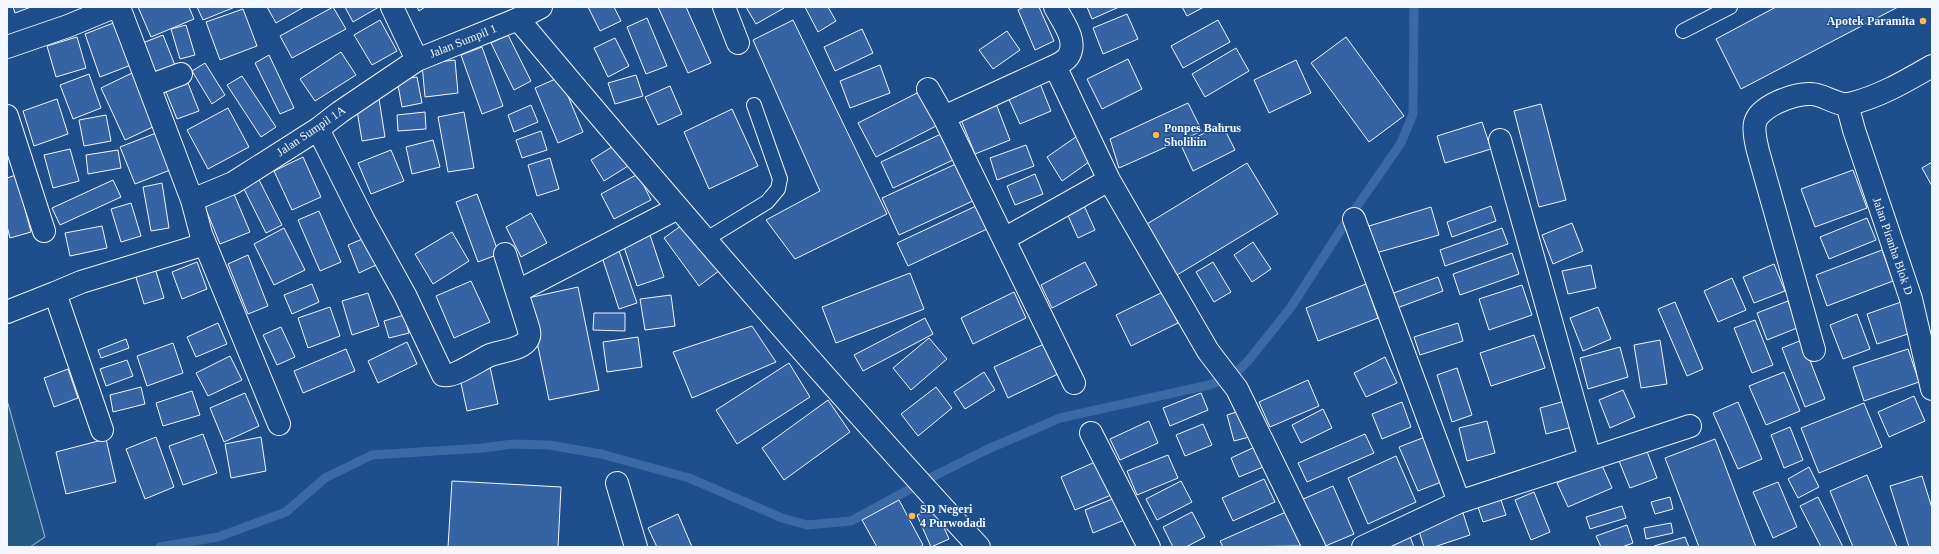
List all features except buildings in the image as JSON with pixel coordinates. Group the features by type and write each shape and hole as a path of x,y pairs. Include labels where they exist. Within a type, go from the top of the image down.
{"street":[{"path":"7,47 68,26 114,7"},
{"path":"119,7 149,86 197,198 205,244 279,424"},
{"name":"Jalan Sumpil 1","path":"392,7 417,60 518,19 541,7"},
{"path":"724,7 738,43"},
{"path":"944,117 1056,66 1068,58 1072,49 1072,40 1055,7"},
{"path":"518,19 705,240 901,462 979,547"},
{"name":"Jalan Sumpil 1A","path":"197,198 233,183 318,129 340,112 417,60"},
{"path":"1056,66 1109,180 1208,351 1237,389 1314,547"},
{"path":"1814,350 1758,150 1754,125 1757,117 1767,108 1795,95 1812,94 1847,104 1870,98 1904,82 1932,66"},
{"path":"149,86 181,74"},
{"path":"928,90 944,117 1074,384"},
{"name":"Jalan Piranha Blok D","path":"1847,104 1854,130 1911,299 1932,389"},
{"path":"7,116 44,231"},
{"path":"318,129 364,222 405,295 443,375 451,376 493,354 521,345 527,341 530,333 518,291 505,254"},
{"path":"1500,140 1590,459"},
{"path":"1004,238 1109,180"},
{"path":"518,291 678,208"},
{"path":"1354,219 1459,502"},
{"path":"7,312 81,282 205,244"},
{"path":"55,293 102,430"},
{"path":"1363,547 1459,502 1690,426"},
{"path":"1091,433 1149,547"},
{"path":"617,482 636,547"}],"lane":[{"path":"1683,31 1730,7"},
{"path":"705,240 768,202 778,189 780,179 754,105"}],"shaded area":[{"path":"7,400 45,537 30,547 7,547"}],"waterway":[{"path":"160,547 218,537 286,512 325,478 372,455 483,448 513,444 549,445 601,454 689,478 782,518 807,525 851,521 932,477 986,450 1060,418 1209,385 1233,376 1248,361 1291,307 1342,228 1401,143 1413,114 1414,7"}],"place":[{"name":"Apotek Paramita","path":"1923,21"},
{"name":"Ponpes Bahrus Sholihin","path":"1156,135"},
{"name":"SD Negeri 4 Purwodadi","path":"912,516"}]}
